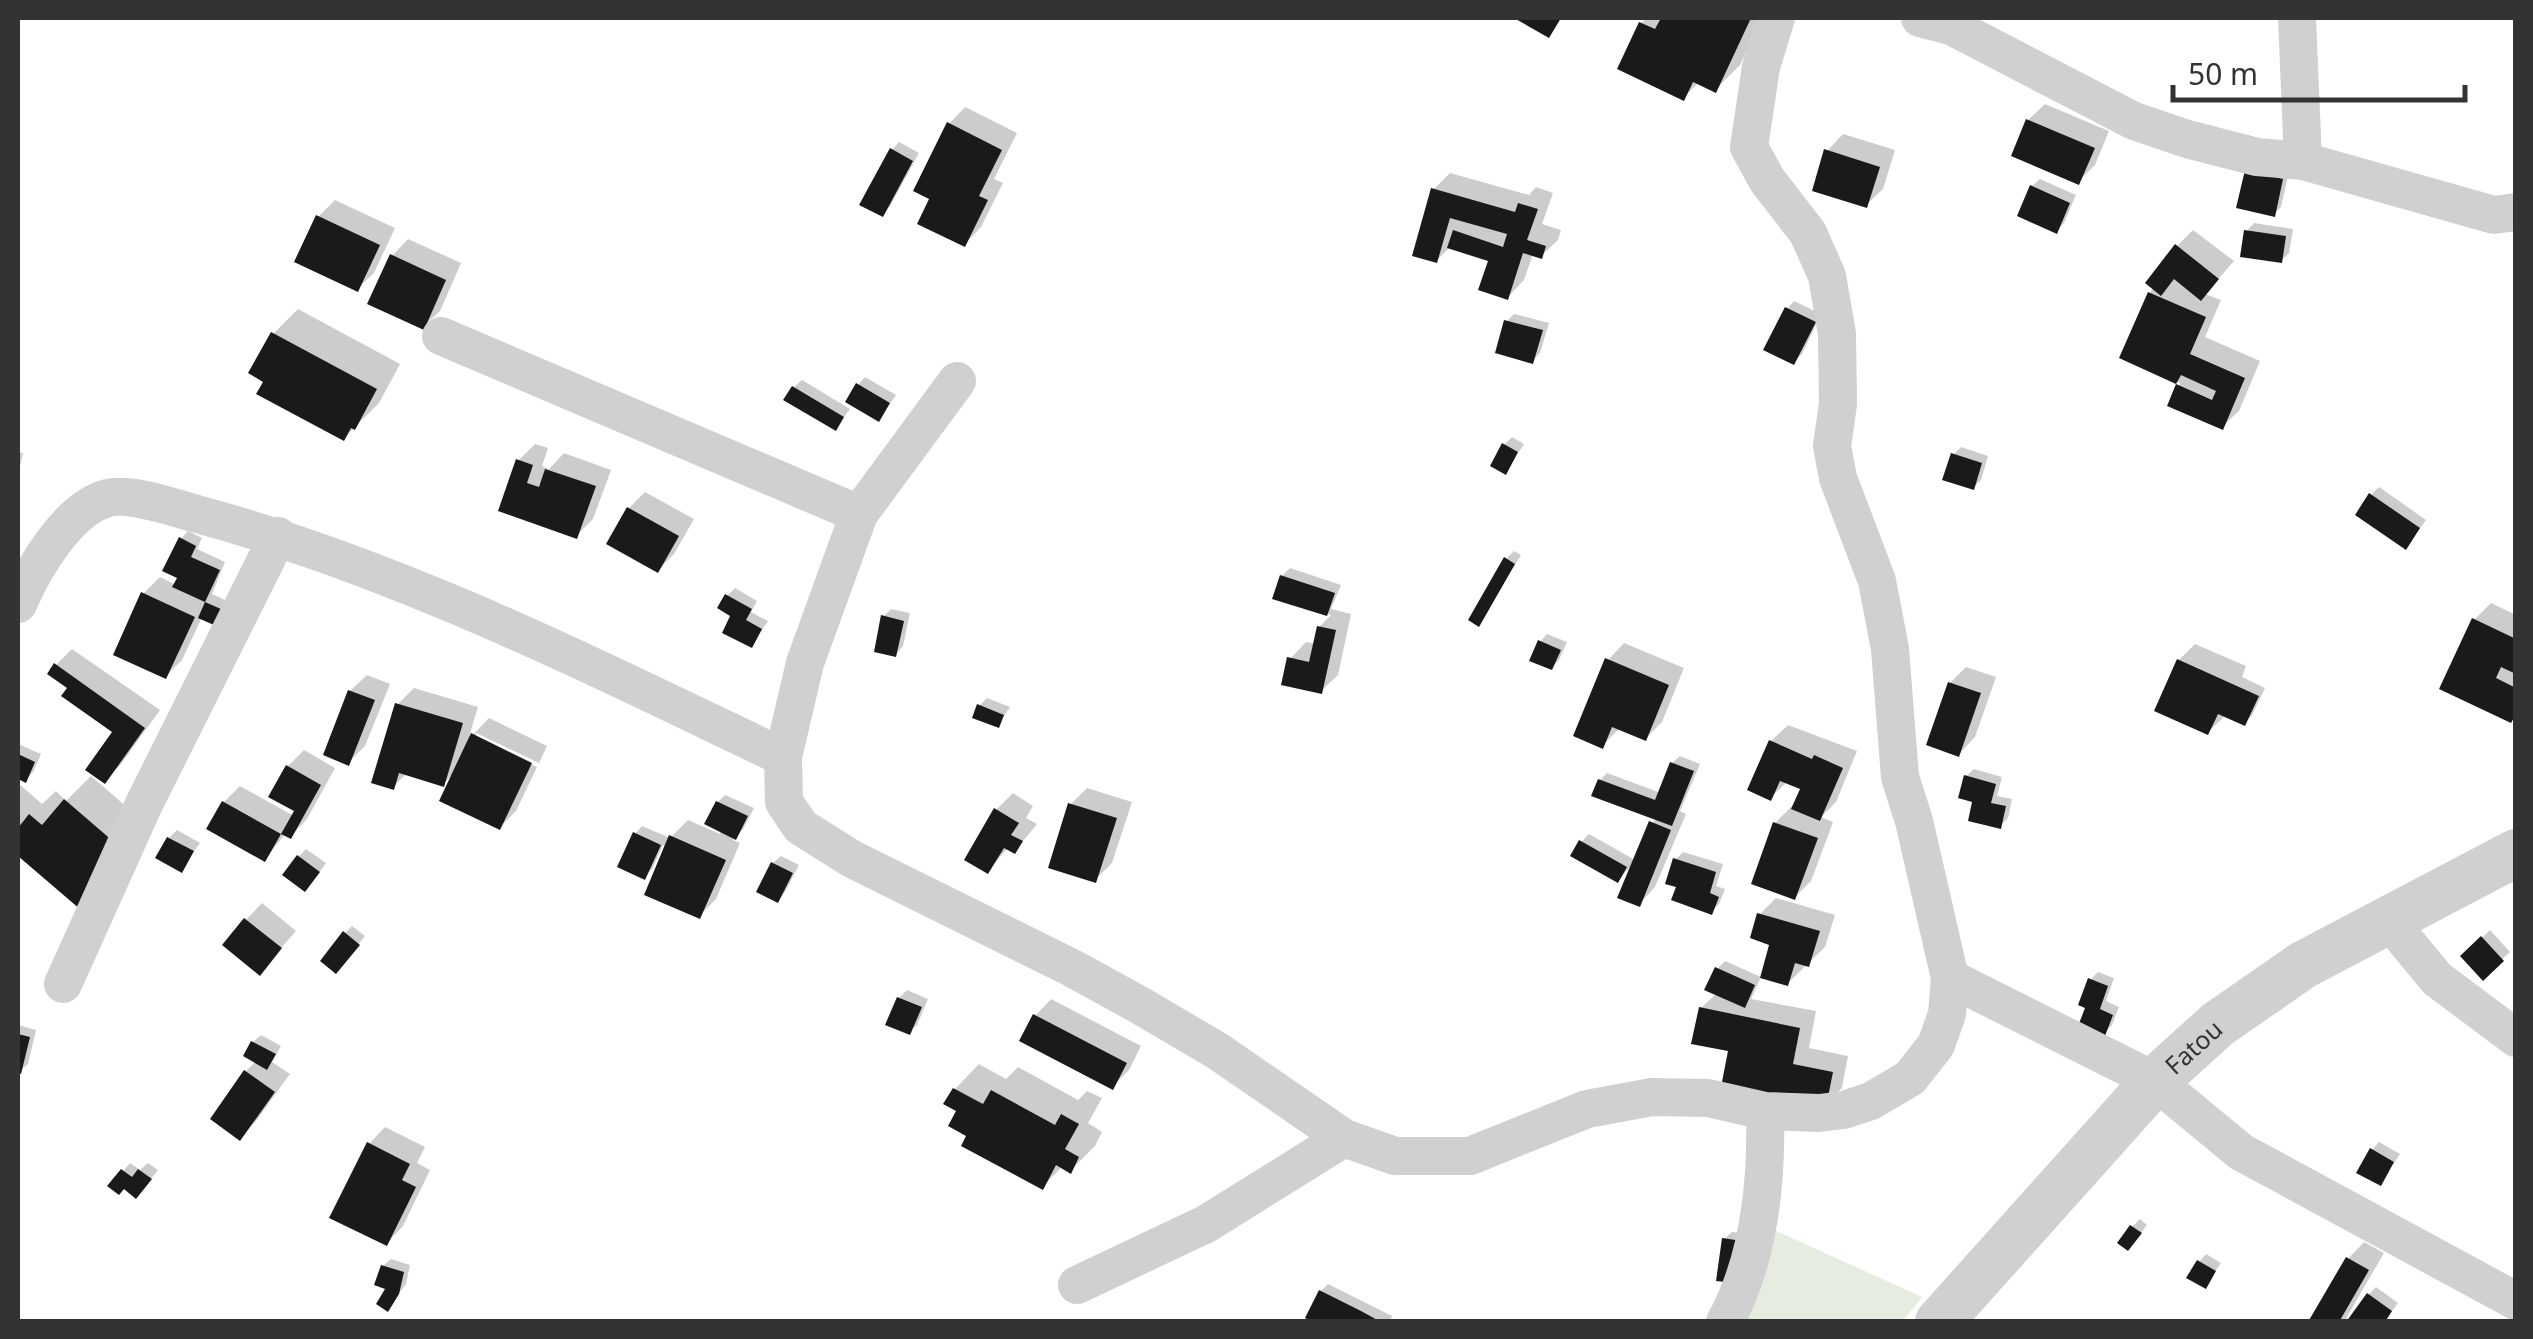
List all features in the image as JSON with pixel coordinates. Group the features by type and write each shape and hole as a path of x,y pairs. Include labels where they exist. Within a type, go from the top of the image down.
{"street":[{"path":"957,381 859,514 806,663 783,757 784,802 800,827 852,858 1141,1006 1216,1050 1344,1138 1395,1156 1470,1156 1588,1109 1652,1097 1708,1098 1765,1111 1844,1110 1871,1101 1910,1078 1936,1045 1947,1014 1950,978 1900,778 1890,648 1878,581 1838,478 1832,446 1838,404 1837,334 1827,276 1808,233 1767,180 1750,147 1761,67 1776,18"},
{"path":"1920,18 1950,26 2134,121 2257,157 2303,161 2494,215 2516,212"},
{"path":"2298,18 2303,161"},
{"path":"441,336 859,514"},
{"path":"18,604 33,570 77,516 109,497 148,500 278,536 524,634 783,757"},
{"path":"63,984 144,804 278,536"},
{"name":"Fatou","path":"1939,1322 2155,1082 2218,1024 2303,965 2516,854"},
{"path":"2389,920 2437,978 2516,1038"},
{"path":"1950,978 2155,1082 2241,1152 2516,1301"},
{"path":"1725,1322 1742,1291 1754,1246 1766,1137 1765,1111"},
{"path":"1077,1285 1206,1224 1344,1138"}],"shaded area":[{"path":"1774,1230 1922,1297 1903,1321 1742,1322"}],"building":[{"path":"1514,18 1561,18 1549,38"},
{"path":"1661,18 1751,18 1716,93 1693,82 1684,101 1617,69 1639,22 1655,29"},
{"path":"2026,119 2095,148 2079,185 2011,156"},
{"path":"947,122 1002,150 979,196 988,200 965,247 917,224 929,199 913,191"},
{"path":"890,148 913,161 883,217 859,205"},
{"path":"1824,149 1880,167 1867,208 1812,191"},
{"path":"2245,170 2283,179 2275,217 2236,208"},
{"path":"2030,185 2070,203 2057,234 2017,216"},
{"path":"1431,188 1515,212 1518,203 1538,209 1527,240 1546,246 1542,259 1523,253 1508,300 1478,290 1488,261 1447,248 1453,230 1503,247 1507,234 1450,218 1437,263 1412,256"},
{"path":"316,215 380,245 358,292 294,262"},
{"path":"2244,230 2286,236 2282,263 2240,257"},
{"path":"2175,244 2219,279 2201,301 2174,279 2161,296 2145,283"},
{"path":"390,254 446,280 424,330 367,304"},
{"path":"2148,292 2206,317 2190,354 2245,378 2223,430 2167,406 2176,384 2119,358","holes":["2181,375 2216,391 2212,400 2176,384"]},
{"path":"1785,307 1816,322 1794,365 1763,350"},
{"path":"1504,320 1543,330 1533,364 1495,353"},
{"path":"271,332 377,389 355,430 351,428 344,441 256,394 263,382 248,373"},
{"path":"856,383 890,403 879,422 845,402"},
{"path":"792,386 844,417 836,431 783,400"},
{"path":"1502,443 1518,452 1506,475 1490,466"},
{"path":"1951,453 1982,463 1974,490 1942,480"},
{"path":"516,459 533,465 527,483 539,487 545,469 596,486 577,539 498,511"},
{"path":"2369,493 2420,528 2406,550 2355,515"},
{"path":"627,507 679,536 658,573 606,544"},
{"path":"179,537 196,546 191,557 220,570 205,602 172,587 177,578 162,571"},
{"path":"1504,557 1515,564 1479,627 1468,620"},
{"path":"1280,575 1335,593 1327,616 1272,599"},
{"path":"141,592 195,617 166,679 113,655"},
{"path":"725,594 752,609 746,620 762,629 752,648 722,633 730,616 717,608"},
{"path":"205,602 230,613 223,629 198,618"},
{"path":"881,615 904,621 896,657 874,652"},
{"path":"2472,618 2516,639 2516,674 2501,667 2496,678 2516,688 2516,714 2511,723 2439,689"},
{"path":"1317,626 1336,630 1322,694 1281,685 1287,657 1309,662"},
{"path":"1538,640 1561,650 1552,670 1529,661"},
{"path":"1605,658 1669,685 1646,741 1612,727 1603,749 1573,736"},
{"path":"2177,659 2259,696 2245,726 2218,714 2208,735 2154,711"},
{"path":"54,663 145,728 105,784 85,770 112,732 61,696 67,688 47,674"},
{"path":"1948,682 1981,693 1959,757 1926,745"},
{"path":"348,690 375,700 349,766 323,755"},
{"path":"395,703 463,723 444,787 399,773 394,790 371,783"},
{"path":"977,704 1004,715 999,728 972,718"},
{"path":"471,733 532,763 500,830 439,801"},
{"path":"1769,740 1843,768 1820,821 1791,809 1800,789 1780,781 1771,801 1747,790"},
{"path":"18,754 35,762 26,783 18,779"},
{"path":"1670,762 1694,771 1672,826 1591,796 1598,779 1655,800"},
{"path":"286,765 321,785 291,839 281,834 294,811 268,797"},
{"path":"1964,775 1996,784 1991,803 2006,806 2001,829 1968,821 1972,802 1958,798"},
{"path":"64,799 129,855 81,910 18,856 18,828 29,814 42,825"},
{"path":"222,801 281,834 265,862 206,829"},
{"path":"716,801 748,816 736,840 704,824"},
{"path":"1068,803 1117,818 1096,883 1048,868"},
{"path":"994,808 1019,823 1011,835 1023,841 1015,854 1004,848 988,874 964,860"},
{"path":"1649,821 1671,830 1640,907 1617,898"},
{"path":"1773,822 1818,838 1795,900 1751,884"},
{"path":"633,832 661,845 645,880 617,867"},
{"path":"669,835 726,860 700,919 644,895"},
{"path":"167,837 194,851 182,873 155,858"},
{"path":"1579,840 1627,867 1618,883 1570,856"},
{"path":"297,855 320,872 305,892 282,875"},
{"path":"1673,858 1716,872 1710,893 1719,897 1712,915 1671,900 1676,887 1665,884"},
{"path":"771,862 793,873 778,903 756,892"},
{"path":"1757,913 1820,931 1809,967 1795,963 1788,986 1760,978 1769,945 1750,938"},
{"path":"244,918 282,948 260,976 222,945"},
{"path":"343,931 360,945 336,974 320,961"},
{"path":"2481,936 2504,961 2483,981 2460,956"},
{"path":"1715,967 1755,985 1745,1008 1704,990"},
{"path":"2088,978 2108,986 2100,1009 2113,1015 2105,1036 2078,1026 2085,1008 2078,1005"},
{"path":"897,997 922,1007 910,1035 885,1025"},
{"path":"1699,1007 1800,1028 1793,1064 1833,1072 1826,1107 1721,1087 1728,1051 1691,1044"},
{"path":"1033,1014 1127,1063 1113,1090 1019,1041"},
{"path":"18,1034 30,1037 21,1074 18,1073"},
{"path":"251,1041 276,1054 267,1070 243,1056"},
{"path":"244,1070 275,1092 240,1141 210,1119"},
{"path":"953,1088 983,1104 991,1090 1055,1125 1061,1114 1079,1124 1065,1149 1079,1157 1071,1174 1056,1165 1043,1190 961,1146 966,1136 948,1126 956,1111 943,1104"},
{"path":"367,1142 410,1164 402,1180 416,1187 387,1246 329,1218"},
{"path":"2370,1148 2394,1162 2381,1186 2356,1173"},
{"path":"121,1169 132,1177 138,1169 152,1179 136,1199 124,1189 119,1195 107,1186"},
{"path":"2130,1225 2142,1233 2128,1251 2117,1243"},
{"path":"1722,1238 1749,1242 1743,1284 1716,1281"},
{"path":"2346,1257 2369,1270 2339,1322 2308,1322"},
{"path":"2197,1260 2216,1271 2206,1289 2186,1278"},
{"path":"381,1265 404,1272 399,1294 388,1312 376,1304 385,1289 374,1285"},
{"path":"1319,1290 1381,1322 1312,1322 1305,1318"},
{"path":"2367,1293 2392,1311 2385,1322 2346,1322"}]}
